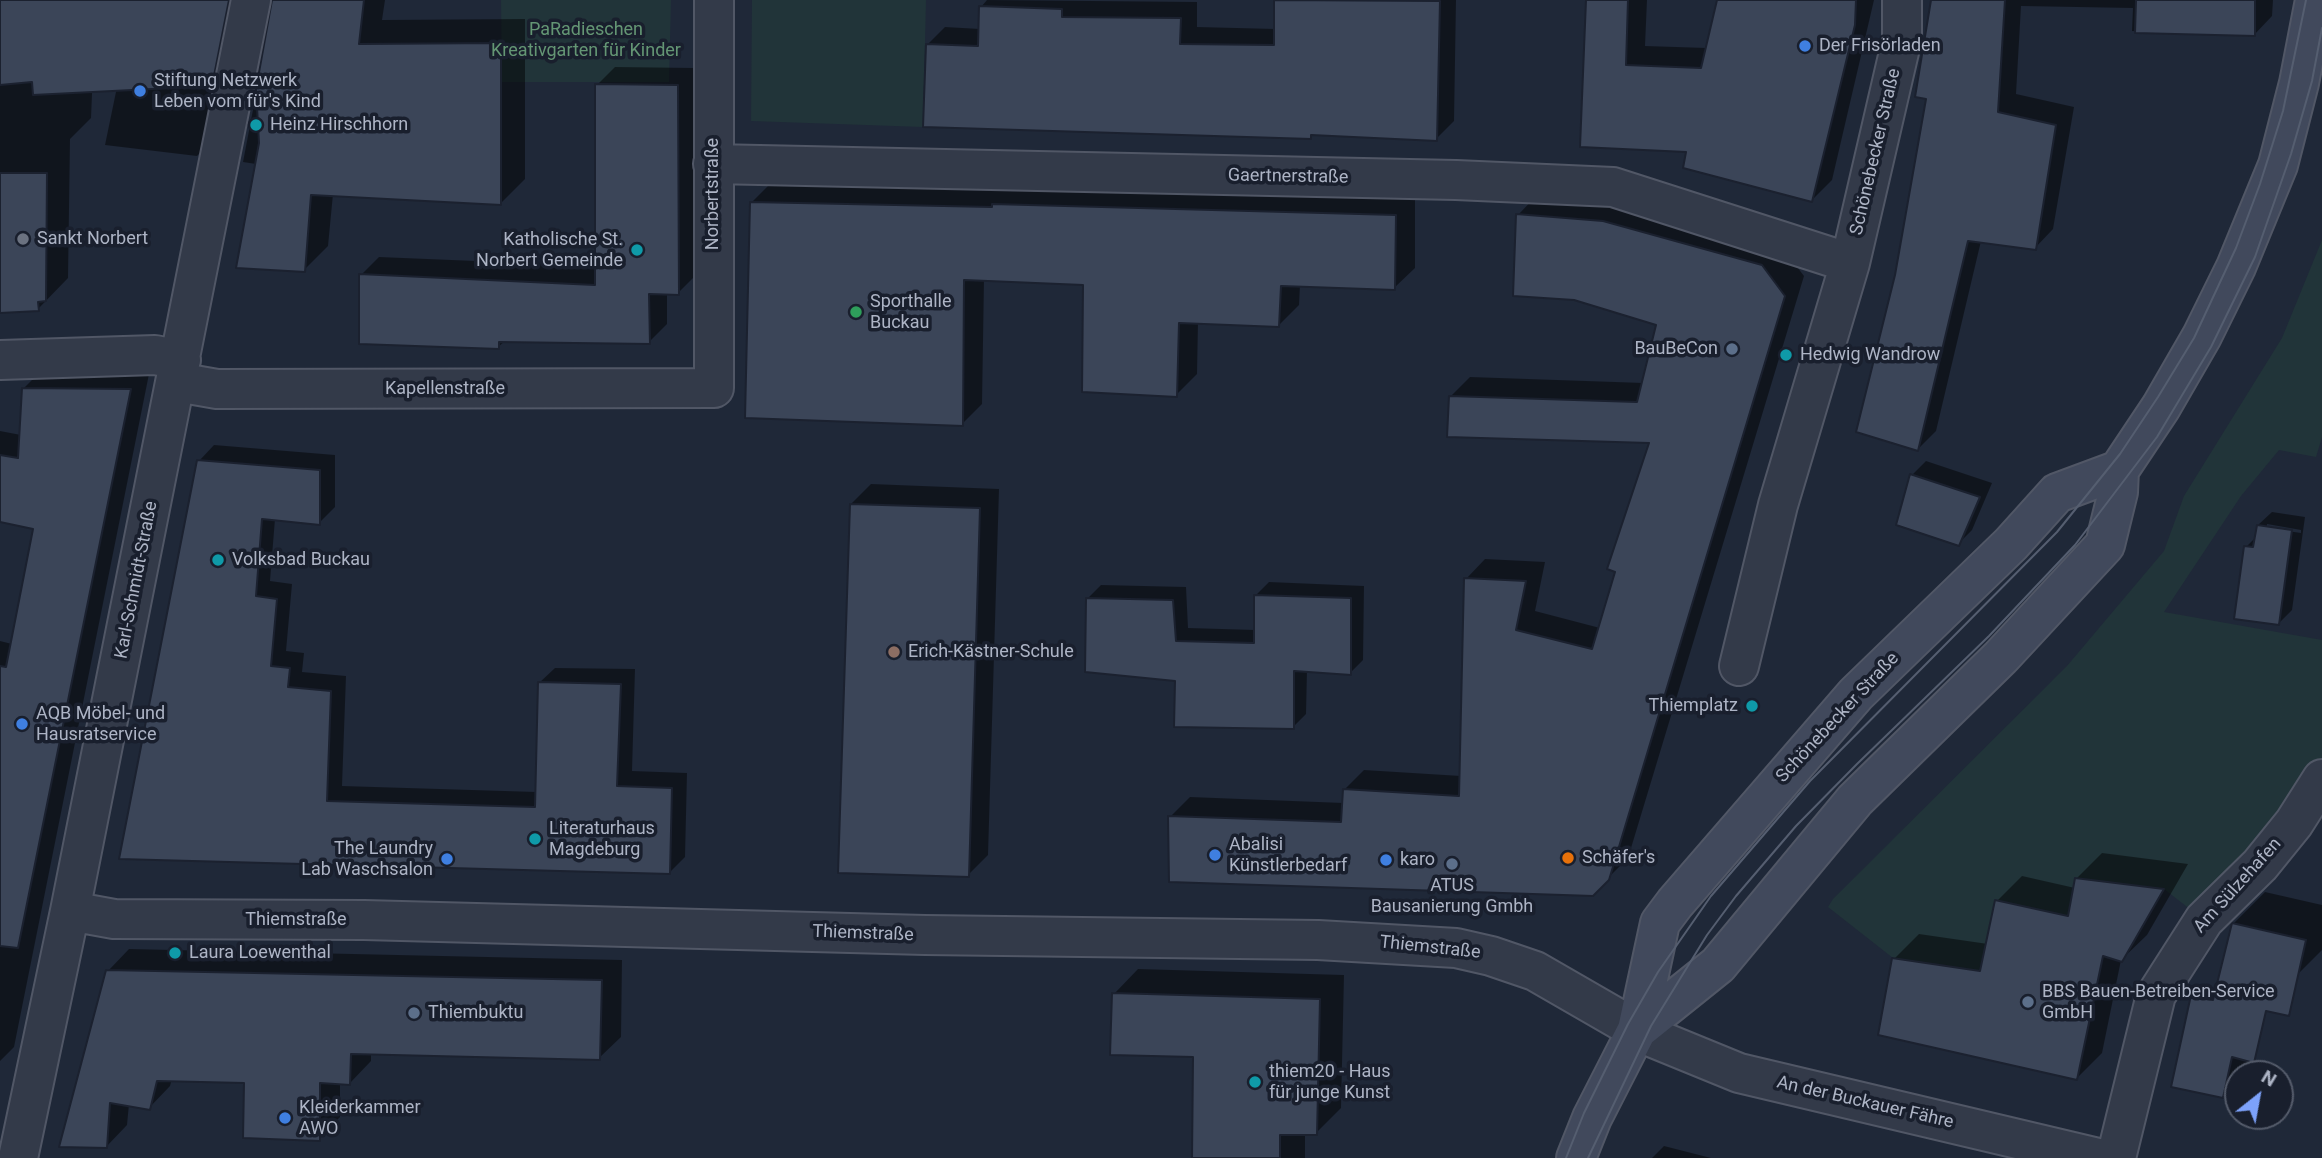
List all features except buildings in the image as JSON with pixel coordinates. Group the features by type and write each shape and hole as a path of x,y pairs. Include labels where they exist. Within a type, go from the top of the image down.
{"main road":[{"name":"Schönebecker Straße","path":"1637,1030 1718,965 1855,800 2001,657 2105,545 2118,492 2119,470 2161,407 2202,336 2257,219 2278,166 2299,83 2315,0"},
{"name":"Schönebecker Straße","path":"1576,1158 1592,1118 1637,1030 1660,923 1748,815 1856,694 2011,544 2057,493 2119,470"}],"street":[{"name":"Karl-Schmidt-Straße","path":"18,1158 71,911 251,0"},
{"name":"Norbertstraße","path":"713,388 714,0"},
{"name":"Schönebecker Straße","path":"1739,666 1779,505 1850,263 1902,39 1902,0"},
{"name":"Gaertnerstraße","path":"713,164 1456,180 1613,187 1850,263"},
{"name":"Kapellenstraße","path":"0,360 155,355 179,371 217,389 713,388"},
{"name":"Am Sülzehafen","path":"2116,1158 2156,995 2204,920 2260,865 2294,823 2322,779"},
{"name":"Thiemstraße","path":"71,911 114,919 364,920 925,935 1394,942 1477,951 1506,960 1551,978 1637,1030"},
{"name":"An der Buckauer Fähre","path":"1637,1030 1739,1073 2098,1158"}],"green space":[{"name":"PaRadieschen Kreativgarten für Kinder","path":"501,0 671,0 669,82 502,82"},
{"path":"752,0 926,0 923,127 751,121"},
{"path":"2322,240 2322,437 2316,457 2279,450 2241,496 2164,612 2322,640 2322,779 2204,920 2164,889 2076,878 2068,916 1996,900 1980,971 1893,958 1828,907 2067,666 2164,551 2184,496 2282,338"}],"tram line":[{"path":"1566,1158 1584,1113 1628,1024 1658,972 1711,896 1810,781 2057,532 2120,454 2158,397 2194,338 2236,248 2260,184 2283,111 2306,0"},
{"path":"1588,1158 1651,1026 1707,935 1736,896 1796,826 1989,636 2075,545 2157,437 2211,347 2255,257 2291,154 2312,81 2322,28"}],"place":[{"name":"Der Frisörladen","path":"1805,46"},
{"name":"Stiftung Netzwerk Leben vom für's Kind","path":"140,91"},
{"name":"Heinz Hirschhorn","path":"256,125"},
{"name":"Sankt Norbert","path":"23,239"},
{"name":"Katholische St. Norbert Gemeinde","path":"637,250"},
{"name":"Sporthalle Buckau","path":"856,312"},
{"name":"BauBeCon","path":"1732,349"},
{"name":"Hedwig Wandrow","path":"1786,355"},
{"name":"Volksbad Buckau","path":"218,560"},
{"name":"Erich-Kästner-Schule","path":"894,652"},
{"name":"Thiemplatz","path":"1752,706"},
{"name":"AQB Möbel- und Hausratservice","path":"22,724"},
{"name":"Literaturhaus Magdeburg","path":"535,839"},
{"name":"Abalisi Künstlerbedarf","path":"1215,855"},
{"name":"Schäfer's","path":"1568,858"},
{"name":"The Laundry Lab Waschsalon","path":"447,859"},
{"name":"karo","path":"1386,860"},
{"name":"ATUS Bausanierung Gmbh","path":"1452,864"},
{"name":"Laura Loewenthal","path":"175,953"},
{"name":"BBS Bauen-Betreiben-Service GmbH","path":"2028,1002"},
{"name":"Thiembuktu","path":"414,1013"},
{"name":"thiem20 - Haus für junge Kunst","path":"1255,1082"},
{"name":"Kleiderkammer AWO","path":"285,1118"}]}
